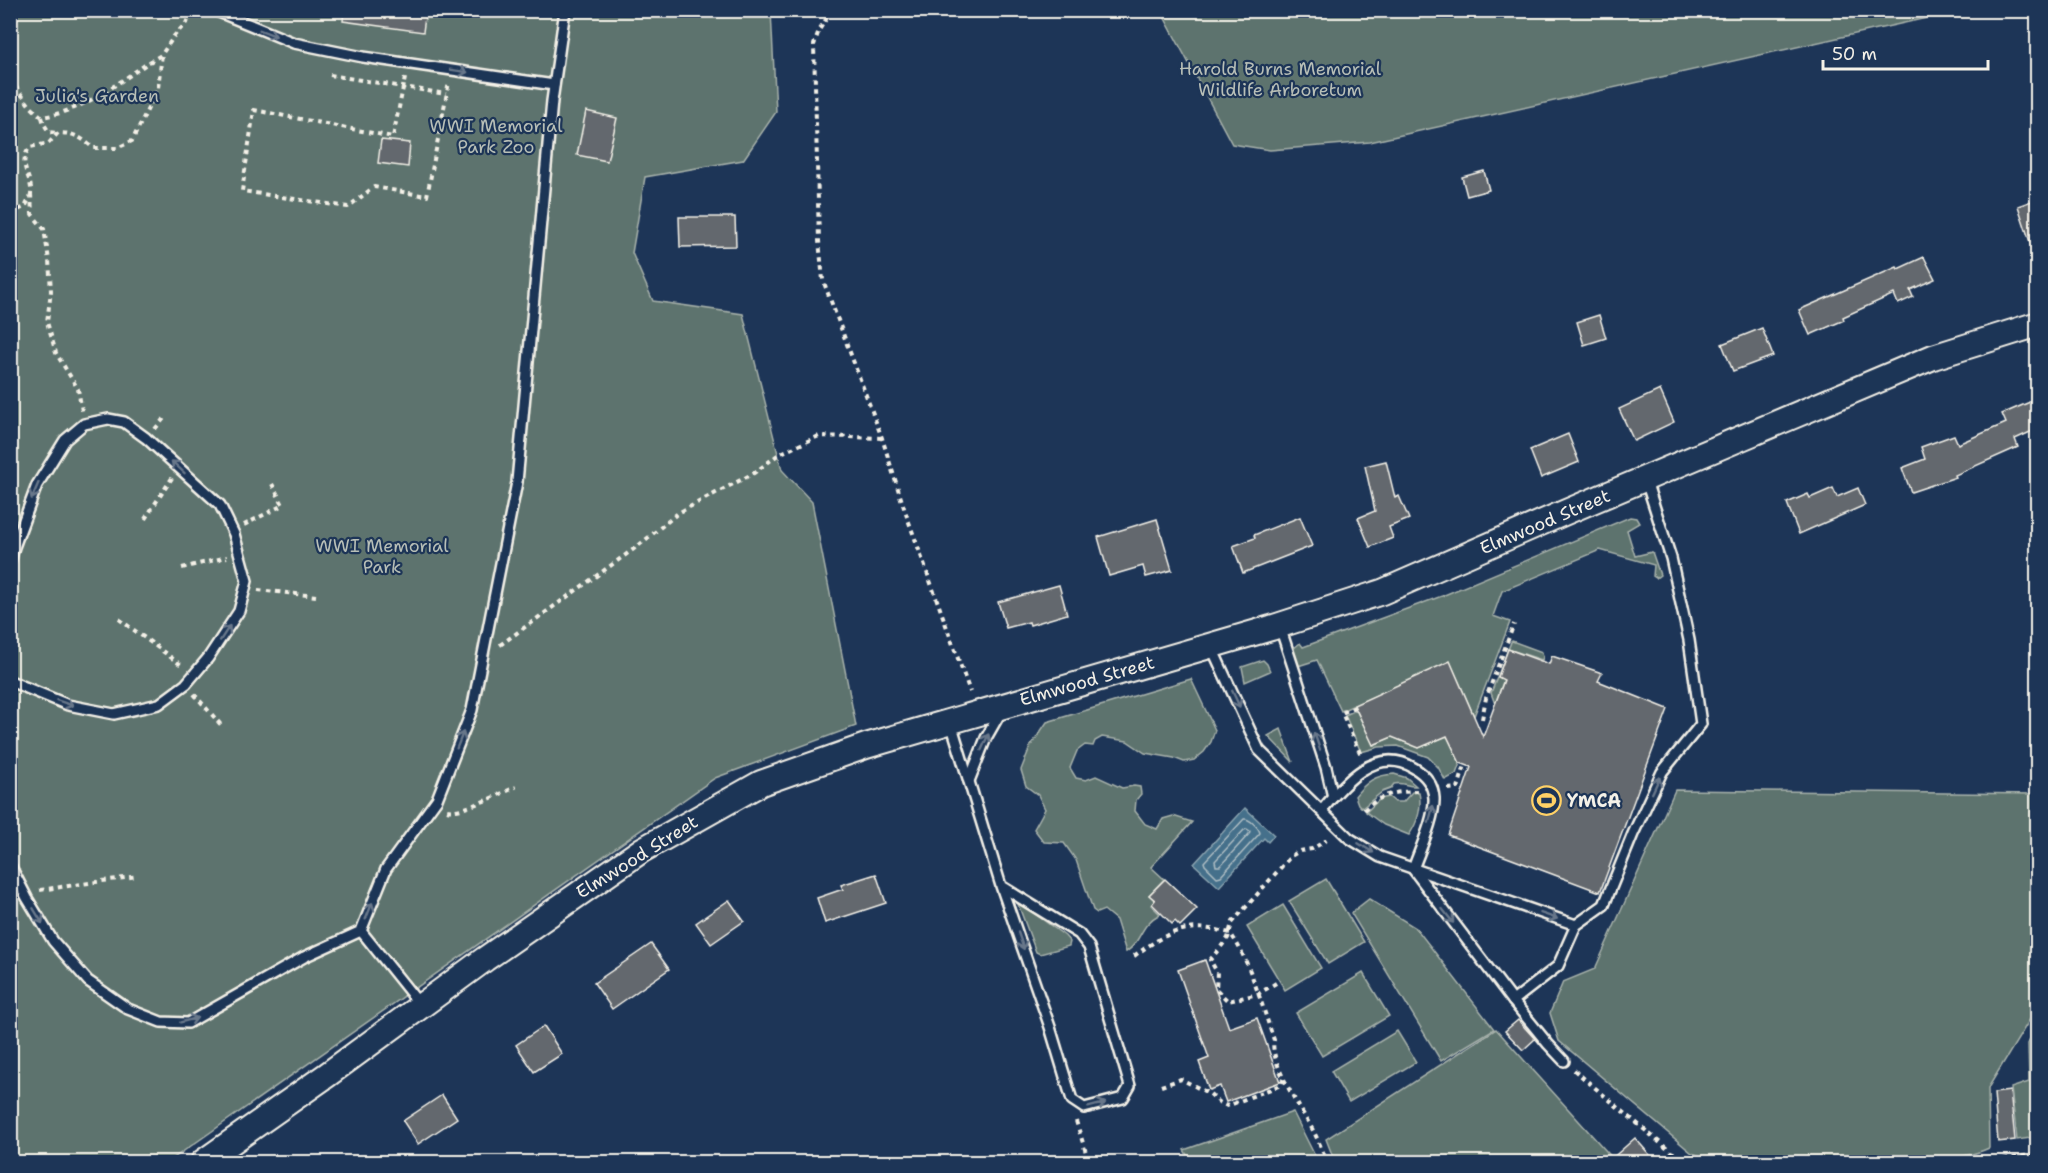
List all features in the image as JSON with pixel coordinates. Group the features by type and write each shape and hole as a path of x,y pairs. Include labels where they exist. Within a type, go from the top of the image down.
{"main road":[{"name":"Elmwood Street","path":"203,1162 327,1075 494,952 642,850 761,783 866,746 950,720 1280,625 1382,592 1934,357 2037,324"}],"lane":[{"path":"214,10 294,43 363,57 554,86"},
{"path":"10,865 53,941 88,981 128,1009 160,1022 188,1023 304,957 361,931 386,869 437,799 472,710 517,482 554,86 565,10"},
{"path":"10,562 37,485 65,440 84,424 108,419 124,422 153,443 220,505 233,531 247,581 239,611 208,658 186,684 159,704 114,714 68,705 10,681"},
{"path":"1514,1001 1558,966 1576,925 1604,905 1662,772 1701,724 1689,640 1671,558 1645,479"},
{"path":"1280,625 1326,767 1333,797"},
{"path":"1211,645 1259,750 1349,838 1380,857 1576,925"},
{"path":"969,782 986,738 1005,704"},
{"path":"950,720 1001,886 1050,1027 1072,1100 1084,1108 1123,1098 1130,1086 1089,947 1079,934 1001,886"},
{"path":"1322,810 1352,776 1375,764 1387,761 1411,766 1426,777 1431,785 1434,801 1413,869"},
{"path":"1413,869 1514,1001 1564,1061"},
{"path":"361,931 421,1006"}],"path":[{"path":"42,117 59,114 87,104 162,54 174,36 198,10"},
{"path":"832,10 819,30 814,45 819,241 823,280 882,438 905,511 978,712"},
{"path":"10,78 30,106 42,117 49,132 70,133 82,138 93,148 117,148 132,141 158,88 162,54"},
{"path":"330,75 403,86 446,94 426,196 374,187 348,207 242,191 254,110 393,137 403,86"},
{"path":"58,133 49,143 30,147 26,152 24,163 31,193 32,214 44,230 49,260 51,291 47,322 56,353 78,389 84,424"},
{"path":"10,213 25,207 31,193"},
{"path":"483,657 638,546 678,513 754,473 779,454 819,436 882,438"},
{"path":"145,519 178,468"},
{"path":"233,531 283,505 270,480"},
{"path":"182,568 240,554"},
{"path":"245,589 316,596"},
{"path":"118,619 194,675"},
{"path":"1482,719 1486,698 1514,624"},
{"path":"186,684 221,725"},
{"path":"1447,789 1458,788 1465,765"},
{"path":"432,806 452,812 516,787"},
{"path":"1364,810 1384,795 1418,790"},
{"path":"1276,983 1258,994 1228,1001 1216,989 1217,972 1210,960 1228,939 1232,923 1291,856 1300,850 1312,849 1327,840"},
{"path":"24,892 138,876"},
{"path":"1134,956 1154,941 1181,930 1196,927 1230,933 1238,943 1258,994 1274,1040 1272,1047 1283,1078 1315,1135 1327,1162"},
{"path":"1564,1061 1656,1140 1679,1156 1693,1162"},
{"path":"1161,1086 1181,1080 1227,1106 1281,1085 1283,1078"},
{"path":"1072,1100 1079,1134 1089,1162"},
{"path":"1986,1162 2037,1154"},
{"path":"1679,1156 1682,1162"}],"green space":[{"name":"WWI Memorial Park","path":"10,11 771,11 776,112 743,160 645,177 632,253 653,301 743,314 782,470 812,502 856,726 715,778 168,1162 11,1162"},
{"name":"Harold Burns Memorial Wildlife Arboretum","path":"1161,11 1958,11 1370,142 1270,150 1232,144"},
{"path":"1630,517 1636,518 1639,523 1627,530 1635,556 1652,552 1660,575 1656,578 1653,576 1654,565 1600,550 1502,591 1493,616 1510,622 1474,716 1450,662 1341,711 1317,660 1298,666 1293,649 1300,643 1303,647 1442,596"},
{"path":"1512,641 1542,652 1543,657 1542,660 1508,649"},
{"path":"1263,660 1270,671 1245,682 1242,667"},
{"path":"1504,661 1498,676 1504,679 1495,704 1491,693"},
{"path":"1191,679 1215,730 1204,752 1194,760 1184,762 1145,753 1127,741 1102,737 1095,741 1093,746 1085,745 1077,751 1070,768 1076,778 1086,780 1096,776 1122,788 1140,787 1141,794 1136,800 1135,811 1145,824 1157,829 1163,819 1173,816 1192,822 1151,867 1164,879 1149,895 1155,901 1151,905 1160,914 1148,923 1126,952 1116,920 1104,910 1097,913 1093,910 1076,860 1064,843 1044,842 1034,829 1045,809 1038,795 1026,786 1021,770 1030,747 1047,722"},
{"path":"1356,710 1374,745 1392,737 1419,748 1447,736 1460,763 1456,774 1445,780 1438,767 1428,757 1398,746 1379,747 1361,752 1345,715"},
{"path":"1281,729 1293,762 1268,736"},
{"path":"1394,774 1407,778 1416,786 1394,784 1362,808 1358,804 1355,796 1367,783 1381,776"},
{"path":"1675,790 2037,794 2037,1016 2030,1019 1988,1088 1989,1148 1958,1157 1922,1161 1717,1162 1692,1153 1559,1041 1550,1013 1563,982 1595,969"},
{"path":"1412,792 1419,792 1420,809 1409,835 1384,825 1366,812 1380,799 1389,797 1395,802 1403,802"},
{"path":"1326,879 1364,942 1328,964 1289,901"},
{"path":"1369,899 1416,928 1494,1029 1441,1061 1351,913"},
{"path":"1020,903 1065,936 1070,942 1069,946 1040,954 1036,952 1018,904"},
{"path":"1283,905 1321,968 1285,990 1247,927"},
{"path":"1363,973 1389,1016 1322,1056 1296,1013"},
{"path":"2037,1024 2037,1137 2017,1140 2011,1088 2029,1082 2028,1044"},
{"path":"1496,1029 1616,1162 1335,1162 1326,1139"},
{"path":"1397,1031 1416,1062 1349,1102 1331,1071"},
{"path":"1293,1112 1318,1162 1191,1162 1184,1150"}],"water":[{"path":"1245,808 1274,835 1268,842 1264,838 1219,887 1194,864"}],"building":[{"path":"344,10 426,10 423,32 343,21"},
{"path":"586,111 617,118 607,161 577,155"},
{"path":"381,140 410,143 408,167 378,163"},
{"path":"1484,171 1489,190 1467,196 1462,177"},
{"path":"2037,199 2037,253 2034,254 2018,206"},
{"path":"679,217 735,217 736,246 680,247"},
{"path":"1924,257 1935,279 1910,290 1913,297 1898,304 1894,294 1810,335 1799,310"},
{"path":"1599,315 1606,338 1584,345 1577,322"},
{"path":"1762,328 1773,356 1733,371 1722,344"},
{"path":"1660,390 1674,422 1634,441 1619,409"},
{"path":"2037,399 2037,429 2015,439 2018,447 1955,475 1956,477 1911,492 1902,468 1925,459 1921,447 1954,435 1958,444 2006,423 2002,414"},
{"path":"1568,434 1579,462 1541,478 1530,450"},
{"path":"1386,461 1395,498 1399,496 1409,519 1389,527 1393,538 1370,547 1358,518 1375,511 1365,466"},
{"path":"1833,488 1837,497 1858,488 1865,505 1799,534 1787,503 1808,494 1810,498"},
{"path":"1300,517 1312,546 1243,573 1233,546"},
{"path":"1157,519 1172,570 1146,577 1143,566 1109,576 1098,537"},
{"path":"1059,585 1067,614 1030,625 1029,622 1006,628 998,602"},
{"name":"YMCA","path":"1508,649 1549,664 1552,656 1602,673 1598,681 1668,709 1600,892 1448,835 1471,767 1460,763 1447,736 1419,748 1392,737 1373,745 1354,705 1450,661 1483,737 1504,680 1498,677"},
{"path":"876,874 886,903 825,923 817,898 843,889 841,885"},
{"path":"1165,879 1197,909 1180,926 1175,921 1172,924 1152,904 1155,900 1149,895"},
{"path":"729,900 744,921 711,944 696,923"},
{"path":"651,944 669,969 612,1009 594,983"},
{"path":"1205,960 1229,1028 1257,1018 1280,1082 1226,1102 1220,1086 1209,1090 1199,1062 1209,1058 1178,970"},
{"path":"1518,1020 1535,1039 1523,1050 1505,1031"},
{"path":"544,1026 562,1054 534,1072 516,1045"},
{"path":"2010,1091 2015,1140 1998,1142 1994,1093"},
{"path":"442,1095 457,1118 418,1144 403,1121"},
{"path":"1635,1138 1656,1162 1608,1162"}],"place":[{"name":"YMCA","path":"1546,801"}],"park label":[{"name":"Julia's Garden","path":"97,96"},
{"name":"WWI Memorial Park Zoo","path":"496,136"}]}
